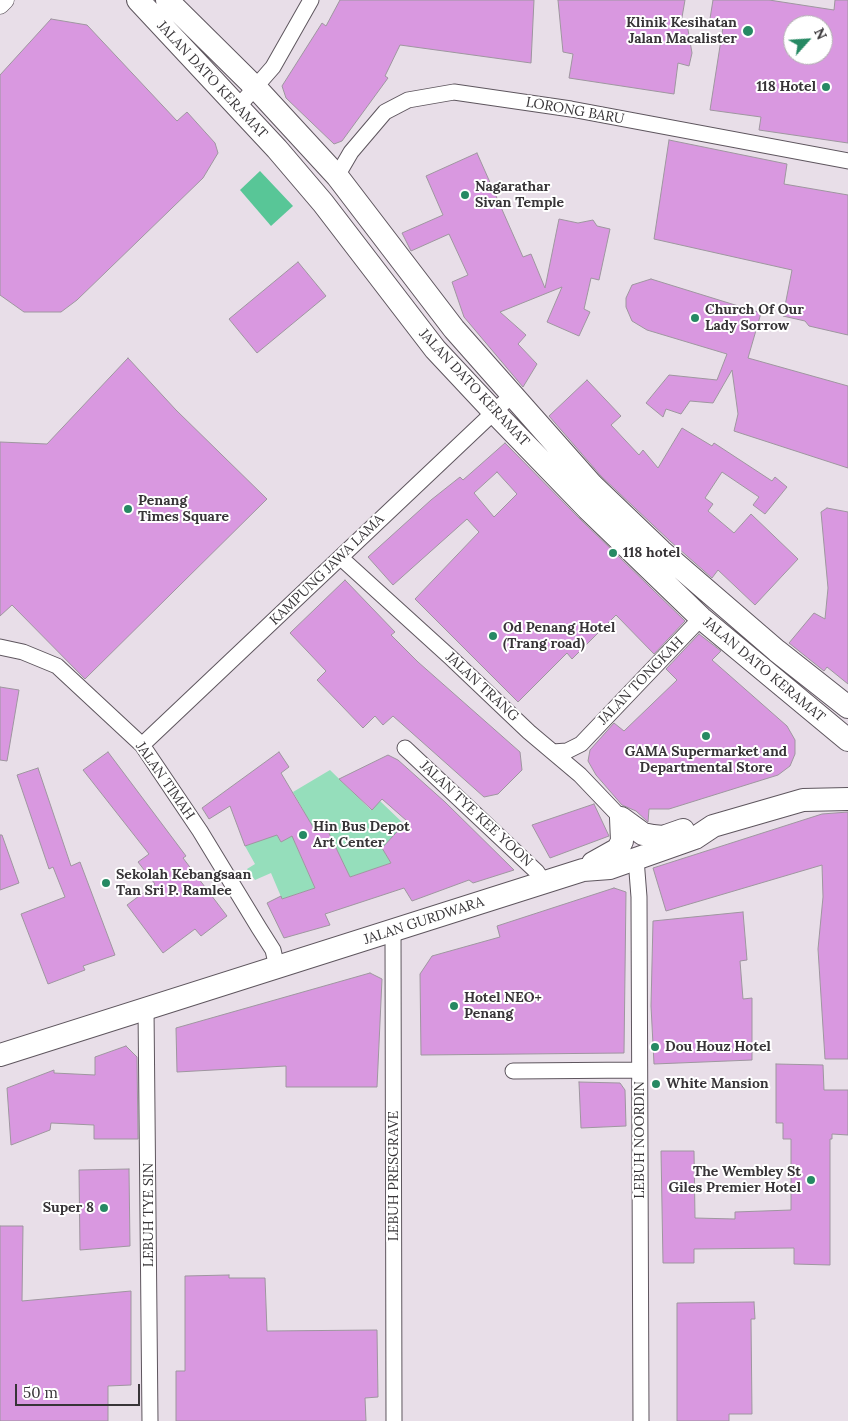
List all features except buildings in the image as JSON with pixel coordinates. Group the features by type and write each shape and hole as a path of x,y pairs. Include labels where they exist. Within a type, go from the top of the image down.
{"main road":[{"name":"JALAN DATO KERAMAT","path":"138,0 238,107 323,203 435,349 494,412 588,509 701,618 848,740"},
{"name":"JALAN DATO KERAMAT","path":"168,0 256,88 337,176 454,329 592,485 661,551 777,651 848,707"},
{"name":"JALAN GURDWARA","path":"0,1055 583,870 610,868 695,838 713,826 803,800 848,799"},
{"path":"621,818 643,834 653,836 663,836 691,827 713,826"},
{"path":"583,870 618,849 622,840 621,818"}],"street":[{"path":"0,5 5,0"},
{"path":"238,107 273,67 310,0"},
{"name":"LORONG BARU","path":"337,176 351,152 385,112 408,100 454,92 571,109 848,161"},
{"name":"KAMPUNG JAWA LAMA","path":"142,745 512,395"},
{"name":"JALAN TRANG","path":"340,558 580,775 621,818"},
{"name":"JALAN TONGKAH","path":"553,752 567,751 580,744 701,618"},
{"name":"JALAN TIMAH","path":"0,647 24,652 57,666 142,745 200,831 255,920 273,950 277,967"},
{"path":"580,744 578,754 580,775"},
{"name":"JALAN TYE KEE YOON","path":"405,748 537,872 544,882"},
{"name":"LEBUH NOORDIN","path":"636,859 639,904 641,1421"},
{"name":"LEBUH PRESGRAVE","path":"393,930 394,1421"},
{"name":"LEBUH TYE SIN","path":"146,1009 150,1421"},
{"path":"513,1072 640,1070"}],"shaded area":[{"path":"260,171 293,206 271,226 240,190"},
{"path":"330,770 371,810 380,801 404,824 382,848 391,863 350,877 326,827 295,843 315,888 282,899 271,873 255,880 247,869 255,864 245,846 264,839 262,811 281,842 311,824 293,792"}],"place":[{"name":"Klinik Kesihatan Jalan Macalister","path":"748,31"},
{"name":"118 Hotel","path":"826,87"},
{"name":"Nagarathar Sivan Temple","path":"465,195"},
{"name":"Church Of Our Lady Sorrow","path":"695,318"},
{"name":"Penang Times Square","path":"128,509"},
{"name":"118 hotel","path":"613,553"},
{"name":"Od Penang Hotel (Trang road)","path":"493,636"},
{"name":"GAMA Supermarket and Departmental Store","path":"706,736"},
{"name":"Hin Bus Depot Art Center","path":"303,835"},
{"name":"Sekolah Kebangsaan Tan Sri P. Ramlee","path":"106,883"},
{"name":"Hotel NEO+ Penang","path":"454,1006"},
{"name":"Dou Houz Hotel","path":"655,1047"},
{"name":"White Mansion","path":"656,1084"},
{"name":"The Wembley St Giles Premier Hotel","path":"811,1180"},
{"name":"Super 8","path":"104,1208"}]}
